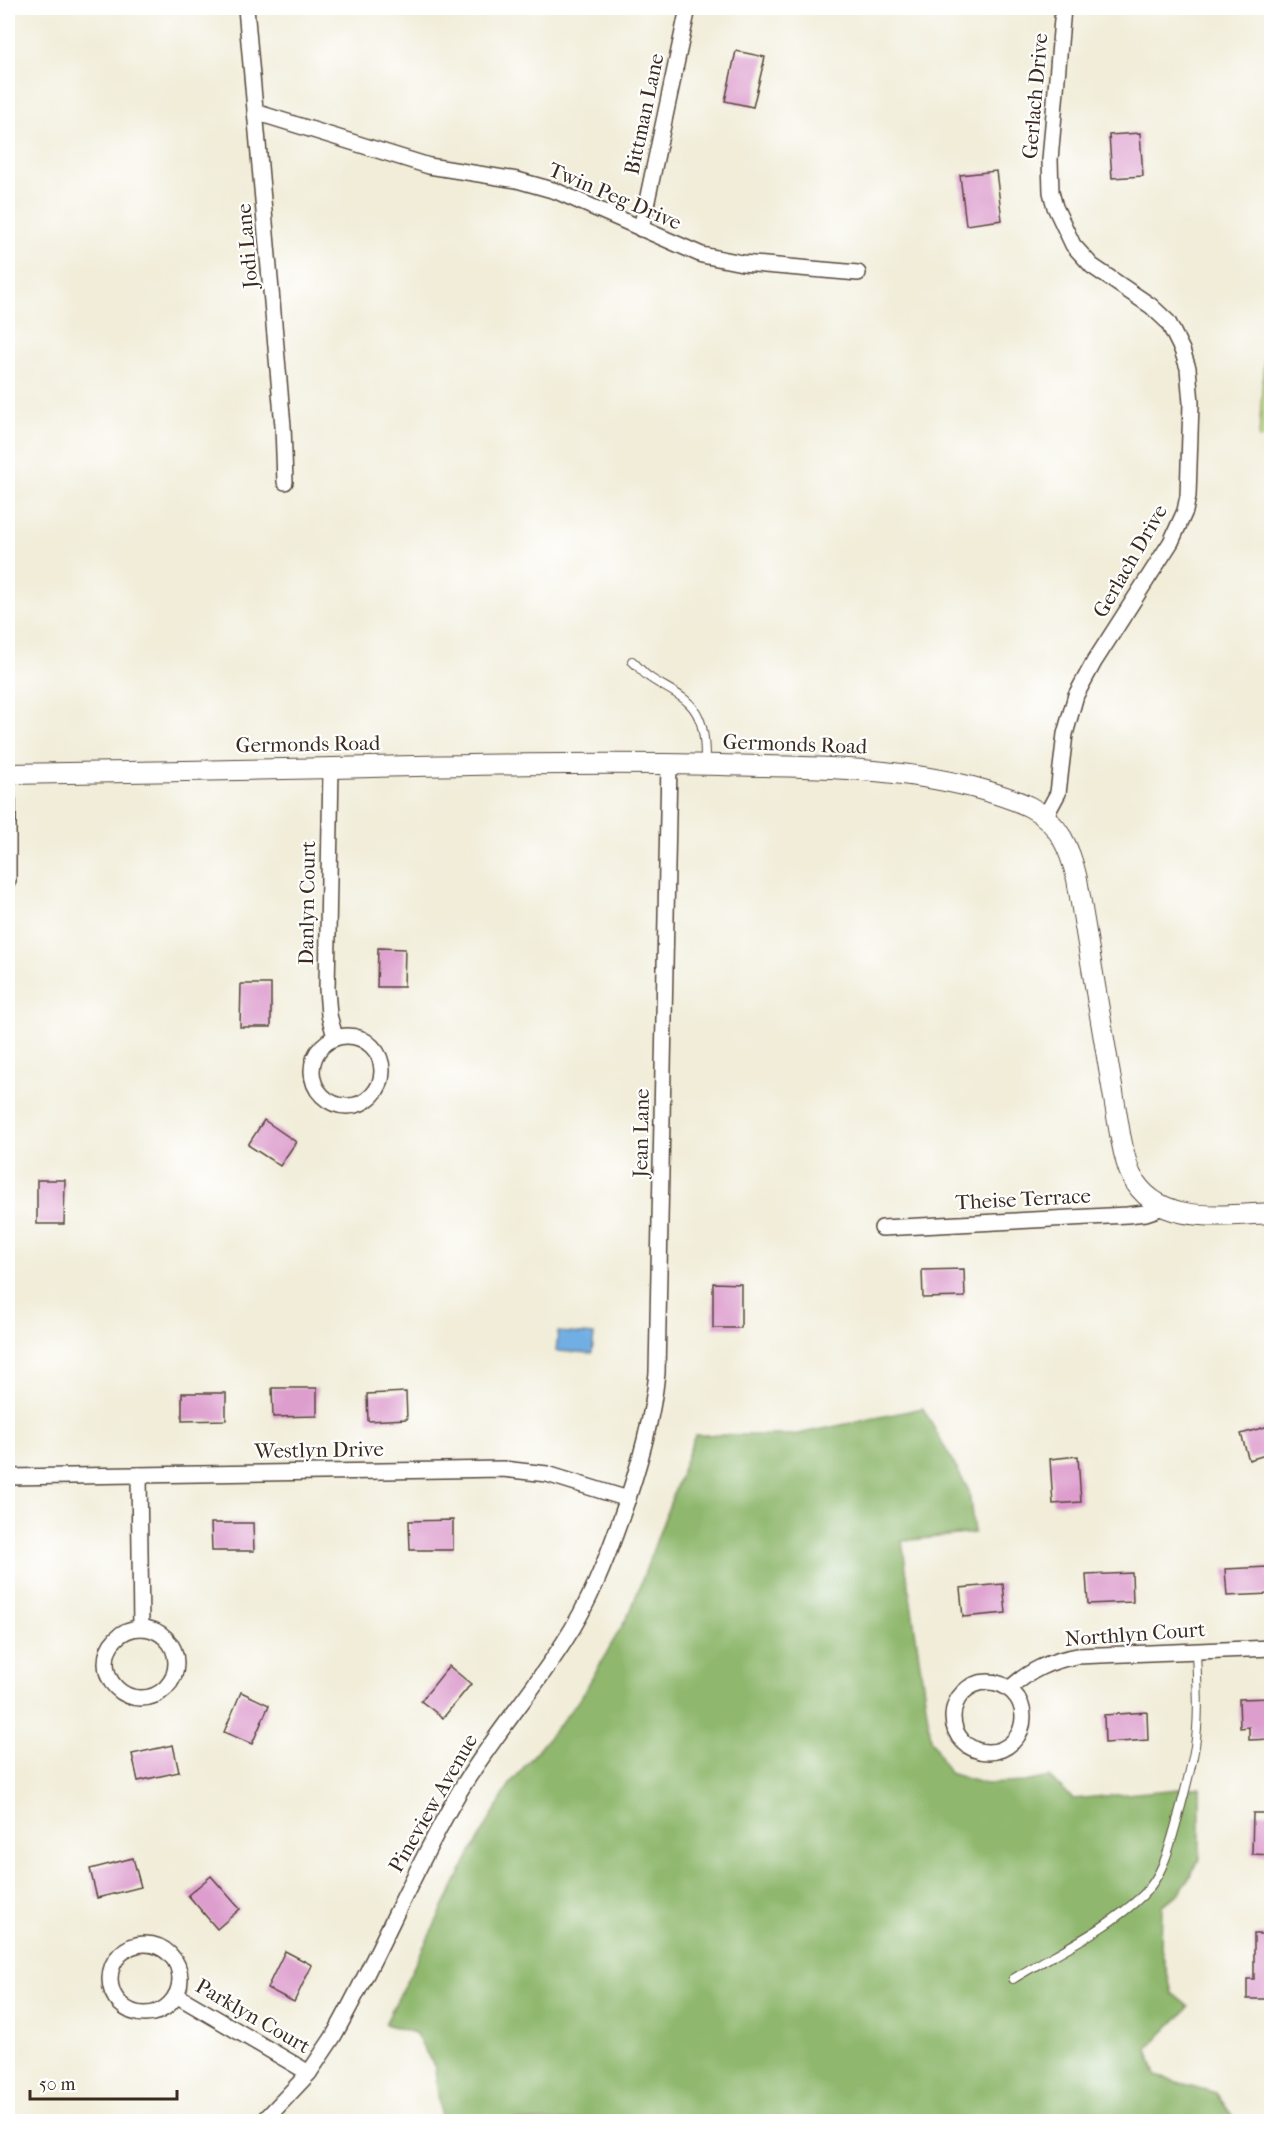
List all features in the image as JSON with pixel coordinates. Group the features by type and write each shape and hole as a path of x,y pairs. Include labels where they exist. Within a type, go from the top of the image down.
{"street":[{"name":"Jodi Lane","path":"246,8 283,426 285,482"},
{"name":"Bittman Lane","path":"641,229 688,8"},
{"name":"Gerlach Drive","path":"1045,817 1058,793 1065,734 1076,695 1094,662 1171,542 1185,511 1188,496 1191,403 1188,368 1168,322 1151,306 1092,266 1070,238 1055,207 1051,192 1050,159 1063,8"},
{"name":"Twin Peg Drive","path":"255,112 419,163 517,180 556,191 684,248 723,260 858,273"},
{"name":"Germonds Road","path":"8,774 560,763 669,764 851,769 921,776 996,794 1029,807 1045,817 1062,836 1075,868 1113,1097 1126,1163 1132,1176 1149,1198 1177,1212 1199,1215 1272,1212"},
{"name":"Jean Lane","path":"628,1499 649,1428 657,1373 669,764"},
{"name":"Danlyn Court","path":"331,768 327,989 329,1015 335,1037"},
{"path":"8,801 8,881"},
{"path":"353,1036 364,1040 376,1050 381,1059 382,1077 378,1088 370,1098 360,1104 345,1106 336,1104 322,1096 315,1087 312,1076 313,1059 322,1046 335,1037 353,1036"},
{"name":"Theise Terrace","path":"882,1228 1140,1214 1164,1207"},
{"name":"Westlyn Drive","path":"8,1477 503,1469 547,1474 628,1499"},
{"path":"139,1474 141,1628"},
{"name":"Pineview Avenue","path":"263,2121 309,2073 345,2016 432,1841 458,1794 487,1748 552,1661 575,1625 602,1568 628,1499"},
{"path":"141,1628 148,1628 163,1635 173,1647 177,1663 175,1675 169,1686 155,1696 145,1699 121,1693 112,1684 106,1668 108,1652 113,1642 125,1632 141,1628"},
{"name":"Northlyn Court","path":"1009,1689 1033,1670 1063,1659 1098,1655 1272,1648"},
{"path":"982,1682 1000,1684 1009,1689 1017,1696 1023,1711 1023,1723 1019,1735 1007,1748 996,1752 982,1752 968,1746 956,1733 953,1722 955,1706 960,1696 972,1686 982,1682"},
{"name":"Parklyn Court","path":"145,1943 162,1948 174,1958 178,1968 180,1979 176,1995 168,2006 153,2014 129,2011 116,2000 111,1989 109,1978 113,1963 120,1954 134,1945 145,1943"},
{"name":"Parklyn Court","path":"176,1995 309,2073"}],"lane":[{"path":"632,661 649,677 671,689 690,704 700,718 705,742 705,765"},
{"path":"1013,1979 1115,1918 1144,1893 1161,1870 1170,1848 1195,1745 1198,1704 1196,1651"}],"green space":[{"path":"1271,250 1272,439 1259,438"},
{"path":"923,1408 969,1491 974,1533 902,1541 931,1739 949,1773 985,1784 1025,1782 1049,1777 1073,1799 1200,1787 1200,1859 1179,1894 1162,1905 1161,1948 1172,1993 1189,2007 1148,2048 1156,2076 1216,2093 1236,2121 441,2121 435,2068 415,2033 385,2024 468,1858 510,1784 580,1699 631,1610 695,1435 793,1435"}],"water":[{"path":"558,1332 594,1335 592,1353 556,1351"}],"building":[{"path":"736,51 765,57 753,107 725,101"},
{"path":"1140,133 1143,176 1112,178 1109,135"},
{"path":"996,171 1002,220 966,225 960,175"},
{"path":"378,948 405,949 404,987 377,987"},
{"path":"241,984 271,984 271,1027 240,1027"},
{"path":"264,1120 296,1142 280,1166 248,1145"},
{"path":"37,1180 65,1180 64,1224 37,1224"},
{"path":"964,1269 965,1297 923,1298 922,1270"},
{"path":"713,1283 741,1284 741,1328 713,1328"},
{"path":"272,1388 317,1388 317,1416 273,1417"},
{"path":"406,1392 407,1419 368,1421 367,1394"},
{"path":"182,1393 226,1393 226,1420 182,1421"},
{"path":"1272,1425 1272,1453 1249,1460 1241,1434"},
{"path":"1078,1456 1081,1502 1053,1504 1050,1459"},
{"path":"453,1520 453,1550 410,1550 409,1521"},
{"path":"211,1523 253,1523 254,1551 212,1551"},
{"path":"1268,1567 1269,1594 1227,1596 1225,1569"},
{"path":"1132,1573 1133,1602 1088,1604 1086,1575"},
{"path":"1003,1584 1006,1613 963,1617 960,1588"},
{"path":"449,1666 471,1684 443,1718 421,1701"},
{"path":"241,1692 269,1705 252,1744 224,1732"},
{"path":"1272,1698 1272,1739 1249,1740 1249,1727 1240,1728 1239,1699"},
{"path":"1147,1712 1148,1740 1105,1743 1104,1715"},
{"path":"173,1745 179,1772 138,1781 132,1754"},
{"path":"1253,1813 1272,1813 1272,1855 1252,1854"},
{"path":"133,1858 141,1887 97,1898 90,1869"},
{"path":"211,1876 240,1909 217,1929 188,1895"},
{"path":"1254,1934 1272,1934 1272,1999 1247,1999 1247,1979 1254,1979"},
{"path":"285,1951 312,1965 294,2002 267,1988"}]}
